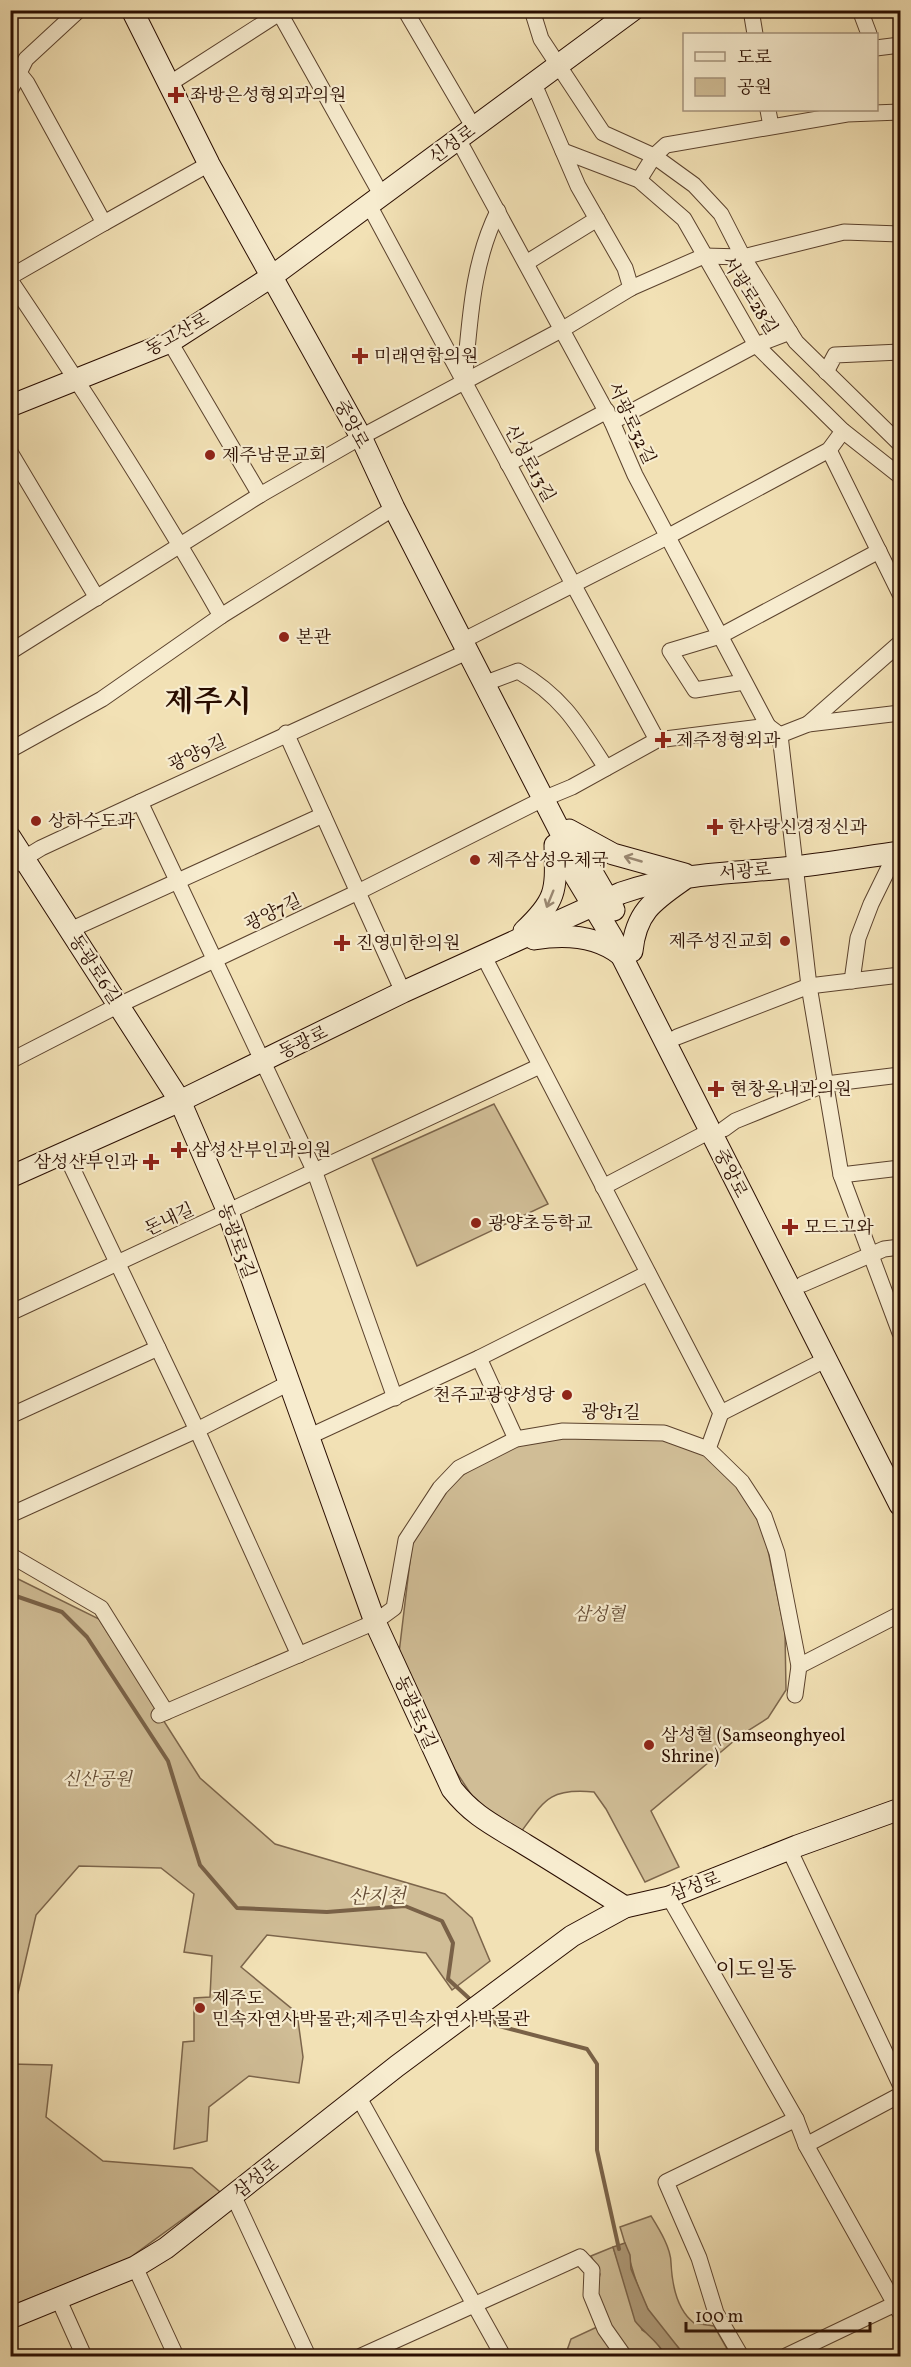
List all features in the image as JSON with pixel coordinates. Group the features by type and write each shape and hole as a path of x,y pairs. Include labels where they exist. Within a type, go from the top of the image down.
{"main road":[{"name":"중앙로","path":"132,10 209,164 361,437 394,508 486,683 558,828 565,859 601,901 717,1130 900,1505"},
{"name":"신성로","path":"271,277 633,10"},
{"name":"동고산로","path":"10,406 78,381 171,342 271,277"},
{"path":"513,942 551,903 556,882 558,828 614,854 689,876"},
{"name":"동광로6길","path":"10,837 17,863 70,930 180,1101"},
{"name":"서광로","path":"601,901 646,884 689,876 898,853"},
{"path":"513,942 559,935 592,940 627,953 639,920 653,900 689,876"},
{"name":"동광로","path":"10,1177 180,1101 403,992 601,901"},
{"name":"중앙로","path":"627,953 677,1037 717,1130 802,1284 900,1473"},
{"name":"동광로5길","path":"180,1101 228,1212 375,1622 452,1789 466,1808 484,1822 524,1843 625,1907"},
{"name":"삼성로","path":"10,2318 135,2267 166,2248 572,1936 625,1907 669,1897 900,1809"}],"street":[{"path":"10,91 15,68 79,10"},
{"name":"서광로32길","path":"405,10 466,133 498,211 610,416 635,475 667,537 744,682 774,731"},
{"path":"532,10 541,39 557,67 603,133 654,156 694,185 721,214 743,257 790,332 826,372 900,444"},
{"path":"751,10 755,33"},
{"path":"860,10 869,33"},
{"path":"169,84 280,12"},
{"name":"신성로13길","path":"280,12 376,200 464,383 657,740"},
{"path":"878,48 900,45"},
{"path":"15,68 27,83 104,224"},
{"path":"534,84 578,186 625,268 632,288"},
{"path":"768,111 771,126"},
{"path":"639,180 654,156 666,145 847,114 900,112"},
{"name":"서광로28길","path":"563,150 639,180 684,219 756,345 843,432 900,476"},
{"path":"209,164 10,278 181,545 221,616"},
{"path":"464,383 476,270 484,240 498,211"},
{"path":"526,263 597,219"},
{"path":"13,645 96,598 260,495 361,437 563,329 632,288 704,256 743,257 844,232 900,234"},
{"path":"508,464 756,345 790,332"},
{"path":"171,342 260,495"},
{"path":"826,372 835,355 900,352"},
{"path":"843,432 829,450 900,594"},
{"name":"광양9길","path":"17,863 41,848 467,646 574,584 829,450"},
{"path":"10,452 96,598"},
{"path":"10,750 102,699 221,616 394,508"},
{"path":"744,682 695,690 670,651 720,636 879,551"},
{"path":"808,724 900,643"},
{"path":"486,683 518,671 529,677 569,710 606,768"},
{"path":"657,740 774,731 808,724 900,713"},
{"path":"774,731 796,866 809,986 841,1175 900,1333"},
{"path":"286,733 403,992"},
{"name":"광양7길","path":"10,1043 14,1059 119,1005 216,961 543,799 572,787 657,740"},
{"path":"140,802 314,1170 395,1398"},
{"path":"70,930 323,815"},
{"path":"852,981 858,938 898,853"},
{"path":"483,955 721,1413"},
{"path":"677,1037 809,986 900,975"},
{"name":"돈내길","path":"10,1313 118,1265 314,1170 540,1066"},
{"path":"603,1187 735,1121 826,1084 900,1075"},
{"path":"65,1153 197,1430 298,1655"},
{"path":"841,1175 900,1168"},
{"path":"802,1284 871,1254 900,1247"},
{"path":"308,1437 479,1358 648,1273"},
{"path":"10,1416 158,1348"},
{"path":"479,1358 516,1439"},
{"path":"708,1449 721,1413 827,1359"},
{"path":"10,1515 197,1430 289,1383"},
{"name":"광양1길","path":"375,1622 394,1608 406,1540 440,1488 459,1468 516,1439 563,1431 664,1432 708,1449 742,1482 764,1516 777,1553 799,1666 795,1695"},
{"path":"10,1555 101,1608 163,1713 375,1622"},
{"path":"799,1666 900,1614"},
{"path":"789,1850 900,2085"},
{"path":"669,1897 796,2119 806,2145 898,2308 786,2356"},
{"path":"806,2145 900,2096"},
{"path":"359,2098 502,2356"},
{"path":"741,2356 711,2301 699,2258 666,2182 796,2119"},
{"path":"233,2196 308,2356"},
{"path":"361,2356 580,2257 592,2270 591,2295 605,2329 624,2356"},
{"path":"135,2267 176,2356"},
{"path":"58,2298 84,2356"}],"green space":[{"path":"494,1104 548,1204 417,1266 372,1159"},
{"name":"삼성혈","path":"567,1435 666,1439 708,1455 737,1485 764,1531 785,1632 786,1690 768,1718 741,1735 651,1811 679,1867 645,1882 606,1809 594,1792 567,1792 550,1798 536,1811 521,1832 478,1805 455,1770 399,1653 413,1536 451,1483 484,1461 524,1442"},
{"name":"신산공원","path":"10,1575 99,1619 200,1778 275,1844 445,1894 472,1918 490,1961 452,1990 426,1953 267,1935 241,1967 297,2013 303,2057 299,2083 249,2076 209,2107 207,2141 174,2149 183,2042 194,2041 194,1998 210,1997 212,1956 184,1952 194,1894 161,1868 79,1866 36,1915 18,1993 11,1993"},
{"path":"11,2064 52,2065 46,2117 103,2161 192,2168 220,2192 128,2259 11,2306"},
{"path":"651,2216 669,2251 674,2288 683,2311 694,2323 714,2326 731,2356 685,2356 654,2320 638,2286 620,2227"},
{"path":"613,2247 642,2330 652,2336 666,2356 630,2356 611,2329 596,2291 600,2274 591,2256"},
{"path":"597,2327 616,2356 565,2356 571,2339"}],"shaded area":[{"path":"625,2243 630,2255 631,2269 648,2309 685,2356 666,2356 635,2321 613,2247"}],"waterway":[{"name":"산지천","path":"10,1594 62,1612 87,1637 168,1761 200,1865 237,1908 327,1912 405,1906 442,1921 453,1943 448,1979 472,2001"},
{"name":"산지천","path":"484,2012 499,2026 587,2049 597,2064 597,2150 619,2249"}],"place":[{"name":"좌방은성형외과의원","path":"176,95"},
{"name":"미래연합의원","path":"360,356"},
{"name":"제주남문교회","path":"210,455"},
{"name":"본관","path":"284,637"},
{"name":"제주정형외과","path":"663,740"},
{"name":"상하수도과","path":"36,821"},
{"name":"한사랑신경정신과","path":"715,827"},
{"name":"제주삼성우체국","path":"475,860"},
{"name":"제주성진교회","path":"785,941"},
{"name":"진영미한의원","path":"342,943"},
{"name":"현창옥내과의원","path":"716,1089"},
{"name":"삼성산부인과의원","path":"179,1150"},
{"name":"삼성산부인과","path":"151,1162"},
{"name":"광양초등학교","path":"476,1223"},
{"name":"모드고와","path":"790,1227"},
{"name":"천주교광양성당","path":"567,1395"},
{"name":"삼성혈 (Samseonghyeol Shrine)","path":"649,1745"},
{"name":"제주도 민속자연사박물관;제주민속자연사박물관","path":"200,2008"}],"district":[{"name":"제주시","path":"208,701"},
{"name":"이도일동","path":"756,1969"}]}
